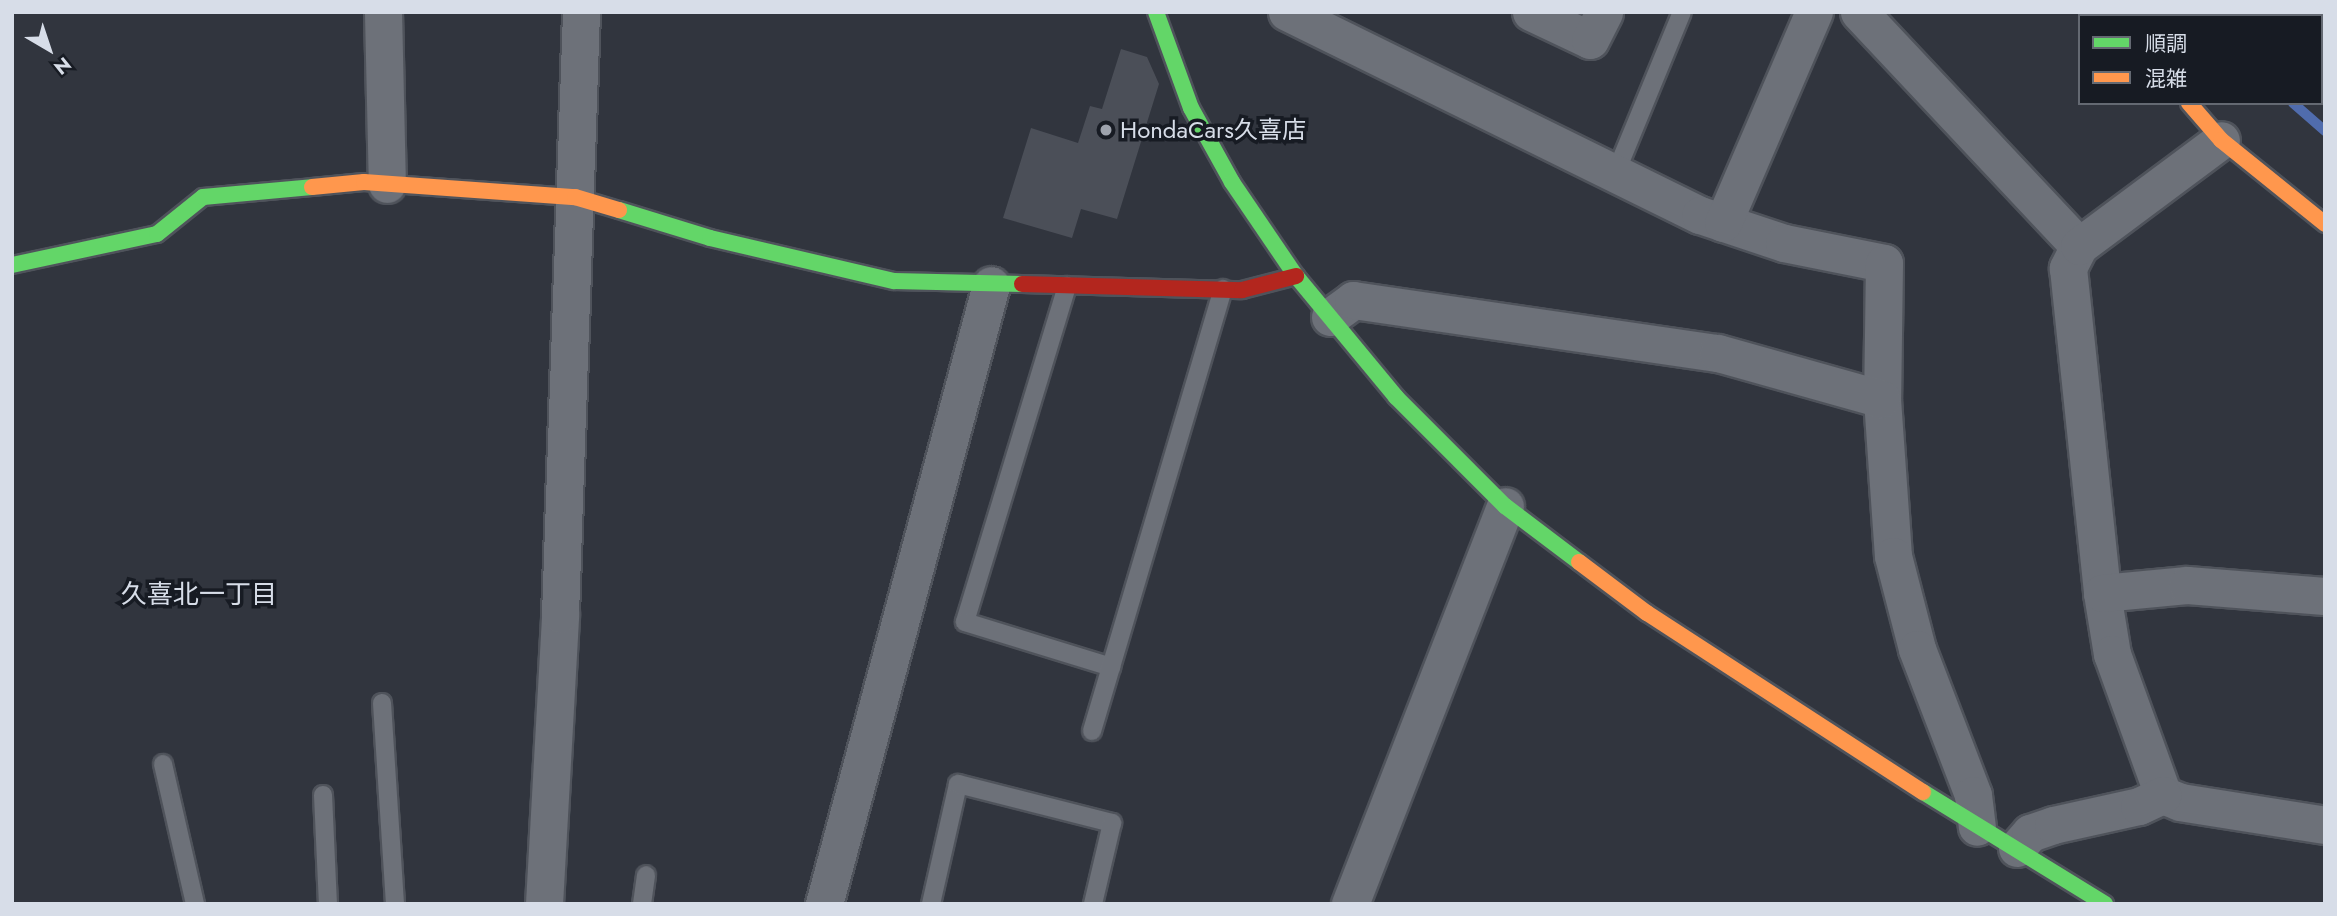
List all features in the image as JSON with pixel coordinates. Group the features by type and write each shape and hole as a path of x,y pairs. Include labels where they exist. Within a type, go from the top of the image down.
{"street":[{"path":"383,12 387,184"},
{"path":"544,904 581,12"},
{"path":"1156,12 1191,108 1232,182 1296,276 1396,397 1505,506 1647,613 1977,827 2017,848 2105,904"},
{"path":"1287,12 1614,177 1723,223 1784,243 1884,263 1882,400 1893,556 1917,649 1973,795 1977,827"},
{"path":"1531,12 1590,40 1604,12"},
{"path":"1723,223 1814,12"},
{"path":"1859,12 2079,246"},
{"path":"2191,105 2221,140 2325,224"},
{"path":"2221,140 2079,246 2068,268 2102,593 2112,654 2163,795 2179,802 2324,825 2325,818"},
{"path":"12,265 157,234 204,197 387,184 575,197 710,238 894,281 1242,290 1296,276"},
{"path":"824,904 990,285"},
{"path":"1330,317 1353,300 1718,353 1882,400"},
{"path":"1350,904 1505,506"},
{"path":"2102,593 2187,585 2325,596"},
{"path":"2017,848 2030,833 2053,825 2139,806 2163,795"},
{"path":"2051,893 2056,873"}],"lane":[{"path":"1614,177 1682,12"},
{"path":"1067,286 965,622 1111,667"},
{"path":"1092,731 1223,289"},
{"path":"382,703 396,904"},
{"path":"163,764 195,904"},
{"path":"931,904 958,784 1112,822 1093,904"},
{"path":"323,795 328,904"},
{"path":"642,904 646,874"}],"building":[{"path":"1121,49 1147,57 1159,84 1117,219 1081,209 1072,238 1003,218 1031,128 1078,143 1090,106 1102,109"}],"waterway":[{"path":"2295,105 2325,131"}],"traffic: fast":[{"path":"1156,12 1191,108 1232,182 1296,276 1396,397 1505,506 1579,562"},
{"path":"12,265 157,234 203,197 312,187"},
{"path":"619,210 710,238 894,281 1022,284"},
{"path":"1923,792 2105,904"}],"traffic: slow":[{"path":"2191,105 2221,140 2325,224"},
{"path":"312,187 364,182 575,197 619,210"},
{"path":"1579,562 1647,613 1923,792"}],"traffic: jam":[{"path":"1022,284 1242,290 1296,276"}],"place":[{"name":"HondaCars久喜店","path":"1106,130"}],"district":[{"name":"久喜北一丁目","path":"199,595"}]}
